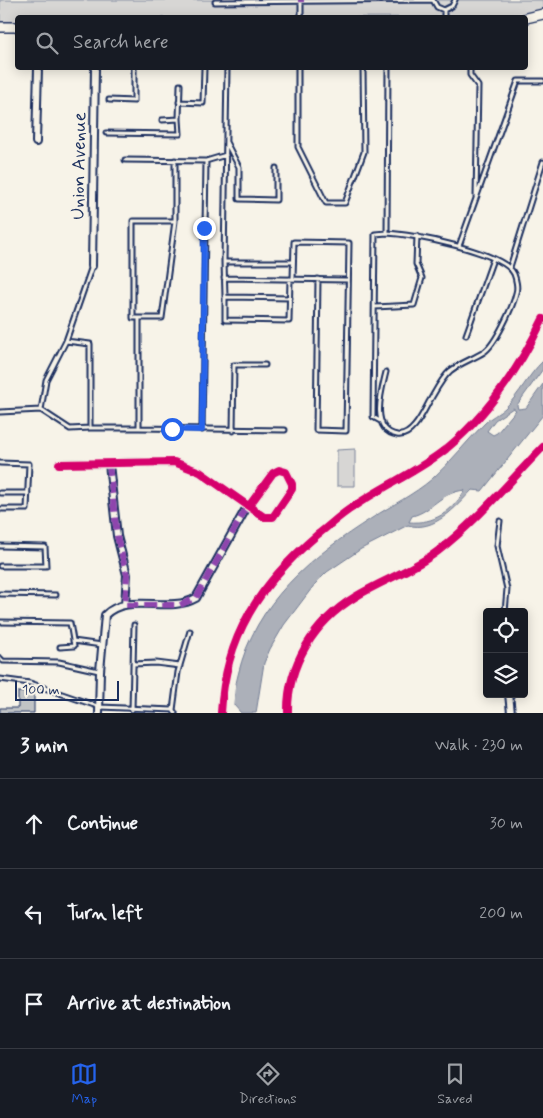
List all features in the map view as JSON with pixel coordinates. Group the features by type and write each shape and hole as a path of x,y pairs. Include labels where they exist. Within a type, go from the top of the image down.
{"street":[{"path":"528,18 543,14"},
{"path":"0,27 15,27"},
{"path":"36,142 38,70"},
{"name":"Union Avenue","path":"92,266 95,70"},
{"path":"59,464 174,462 200,472 249,506 264,517 273,517 292,488 292,484 286,472 280,470 272,473 249,506 196,598 180,605 125,605 112,609 105,615 99,710"},
{"path":"109,464 117,536 127,575 125,605"},
{"path":"509,698 511,713"}],"lane":[{"path":"215,2 433,0 437,7 444,10 452,6 455,0"},
{"path":"301,2 301,15"},
{"path":"444,10 444,15"},
{"path":"109,100 134,101 134,70"},
{"path":"179,102 203,103 204,70"},
{"path":"227,70 225,320 289,321 294,242 348,243 346,430 316,430 318,279"},
{"path":"298,70 298,148 326,203 345,203 364,152 363,70"},
{"path":"388,70 388,233"},
{"path":"470,70 470,75 478,86 476,200"},
{"path":"459,246 518,81 543,81"},
{"path":"106,133 180,134 180,85"},
{"path":"162,120 179,119"},
{"path":"226,142 239,167 239,200 276,200 276,168"},
{"path":"125,160 206,161 226,155"},
{"path":"175,160 175,221 162,318 133,318 133,221 175,221"},
{"path":"202,430 206,161"},
{"path":"510,267 543,162"},
{"path":"382,422 372,417 375,234 388,233 417,236 459,246 510,267 515,276 517,292 498,334 485,351 450,371 414,426 404,435 397,435 387,431 382,422 379,403 386,372"},
{"path":"375,307 414,305 422,278 416,264 417,236"},
{"path":"466,335 493,259"},
{"path":"224,262 293,262"},
{"path":"41,410 46,380 66,341 92,266"},
{"path":"224,278 347,280"},
{"path":"225,296 290,298"},
{"path":"139,318 139,428"},
{"path":"66,341 90,344 90,428"},
{"path":"233,431 234,365 265,365"},
{"path":"0,412 41,410 70,429 285,430"},
{"path":"0,463 29,464 27,509 0,509"},
{"path":"0,493 28,493"},
{"path":"500,521 497,546 507,589 505,608"},
{"path":"0,546 45,547 46,566 0,566"},
{"path":"0,594 56,594"},
{"path":"0,622 70,624 74,646 60,647"},
{"path":"132,710 134,625"},
{"path":"0,678 30,683 99,710 174,712 180,666 190,631"},
{"path":"73,641 102,645"},
{"path":"0,658 3,661 59,662 100,671"},
{"path":"133,664 156,663 180,666"}],"shaded area":[{"path":"0,0 543,0 543,14 528,16 15,15 15,27 0,27"},
{"path":"543,361 543,369 517,405 518,409 526,408 543,384 543,415 482,491 472,490 452,511 435,522 418,526 408,525 361,549 327,572 315,584 284,625 270,649 264,663 256,713 241,713 234,705 237,679 246,649 272,603 289,583 328,548 432,479 486,422 510,403","holes":["513,408 516,410 497,433 493,435 487,431 495,420","465,490 454,505 442,515 426,521 409,522 412,516 419,514 442,498"]},
{"path":"355,449 355,486 337,486 337,450"}],"building":[{"path":"18,692 34,693 34,713 0,713 0,708 18,708"}],"marked path":[{"path":"109,464 117,536 127,575 125,605 180,605 196,598 248,505"}],"cycle path":[{"path":"221,713 224,685 238,636 249,614 279,573 317,535 344,513 435,457 476,421 502,389 524,355 543,319"},
{"path":"288,713 292,678 298,662 306,646 327,619 355,597 418,564 452,540 543,447"},
{"path":"59,464 174,462 200,472 264,517 273,517 292,489 292,484 286,472 279,470 273,473 249,506"}],"route":[{"path":"172,429 202,430 204,228"}]}
